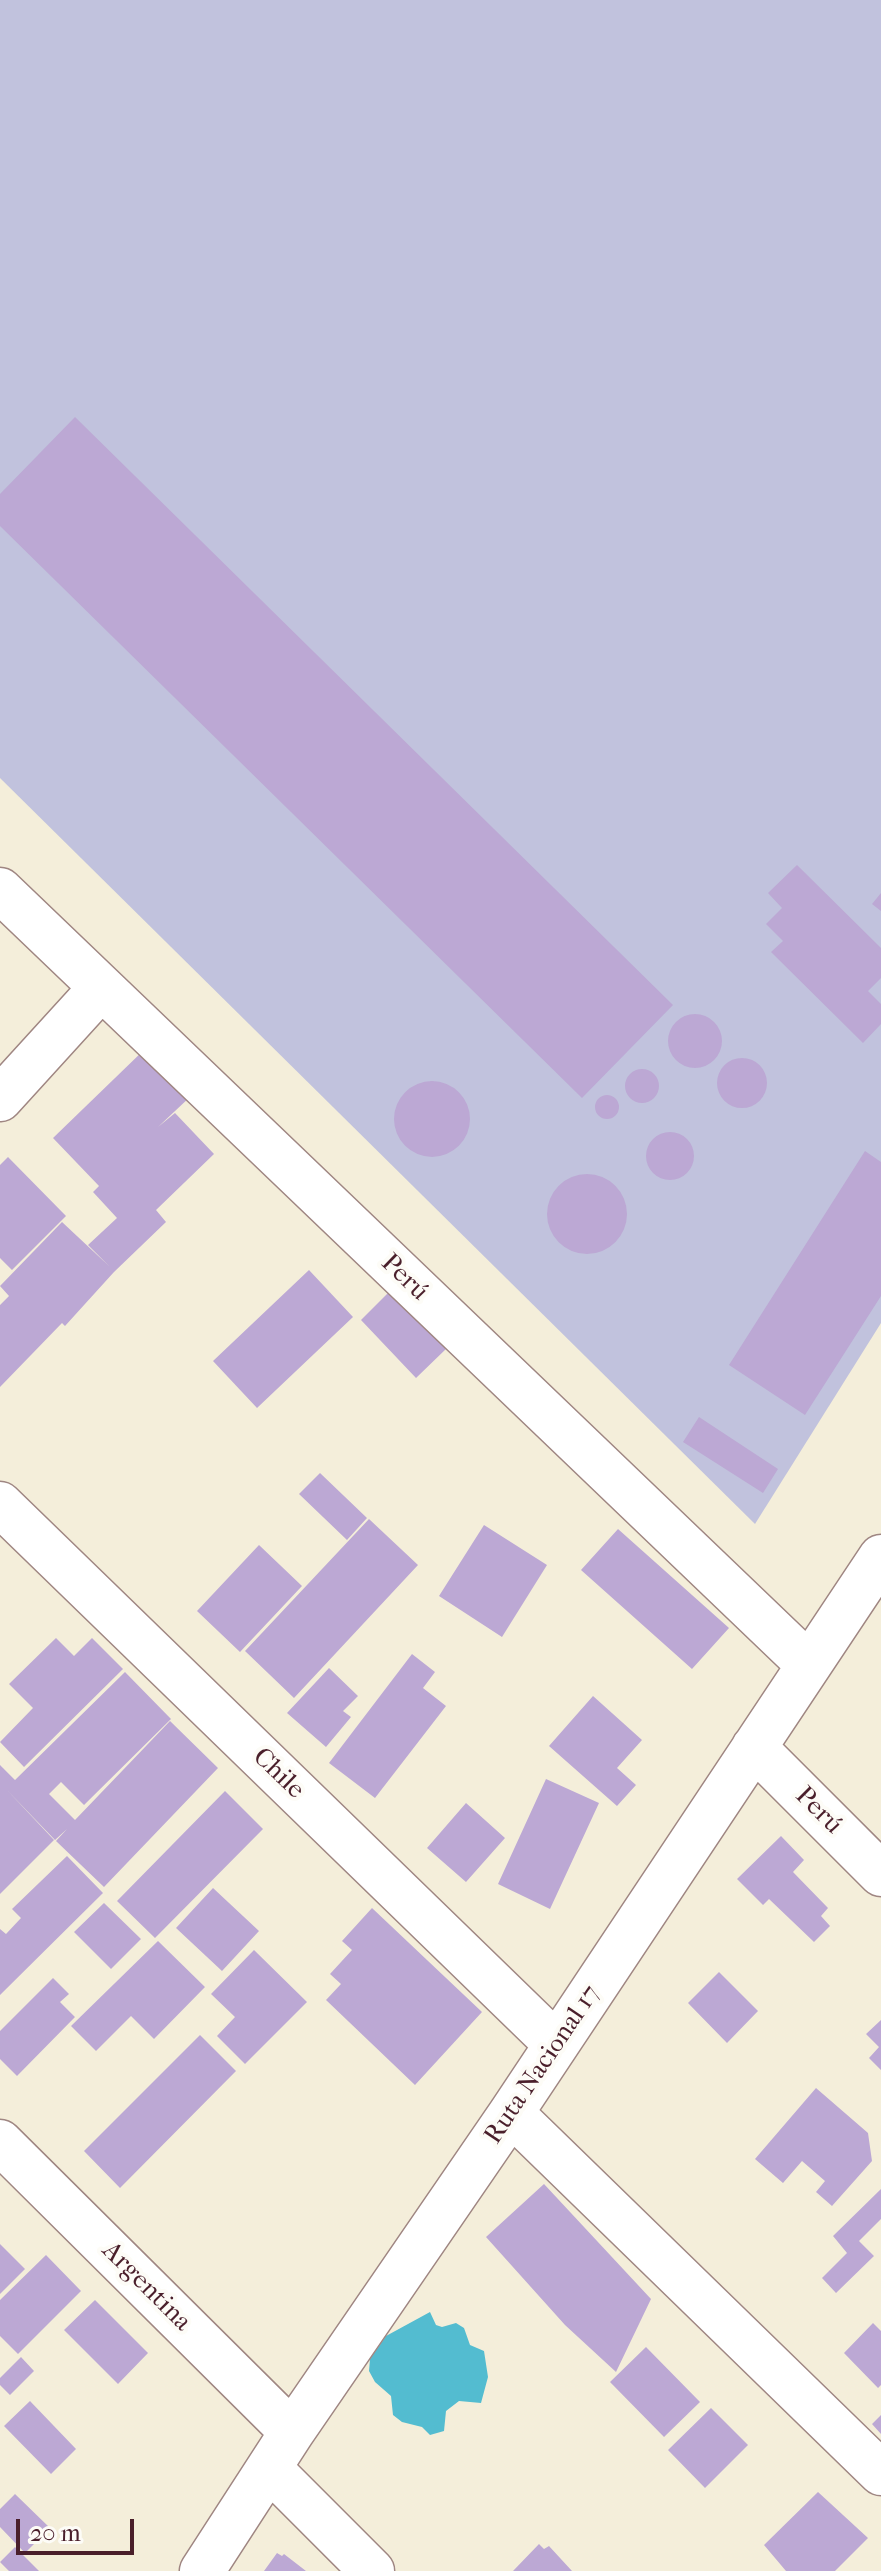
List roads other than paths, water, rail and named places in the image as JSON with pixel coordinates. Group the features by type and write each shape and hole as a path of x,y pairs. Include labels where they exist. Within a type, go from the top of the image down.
{"street":[{"name":"Perú","path":"0,890 809,1665"},
{"path":"0,1099 101,988"},
{"name":"Chile","path":"0,1504 556,2044"},
{"name":"Ruta Nacional 17","path":"202,2571 292,2432 511,2113 881,1557"},
{"name":"Perú","path":"754,1747 881,1874"},
{"path":"511,2113 881,2473"},
{"name":"Argentina","path":"0,2142 292,2432"},
{"path":"269,2468 372,2571"}],"water":[{"path":"430,2312 436,2325 442,2327 456,2323 464,2328 470,2345 484,2351 488,2377 481,2403 459,2401 446,2411 444,2431 430,2435 422,2427 402,2422 393,2415 391,2396 375,2382 369,2371 370,2359 386,2336"}]}
